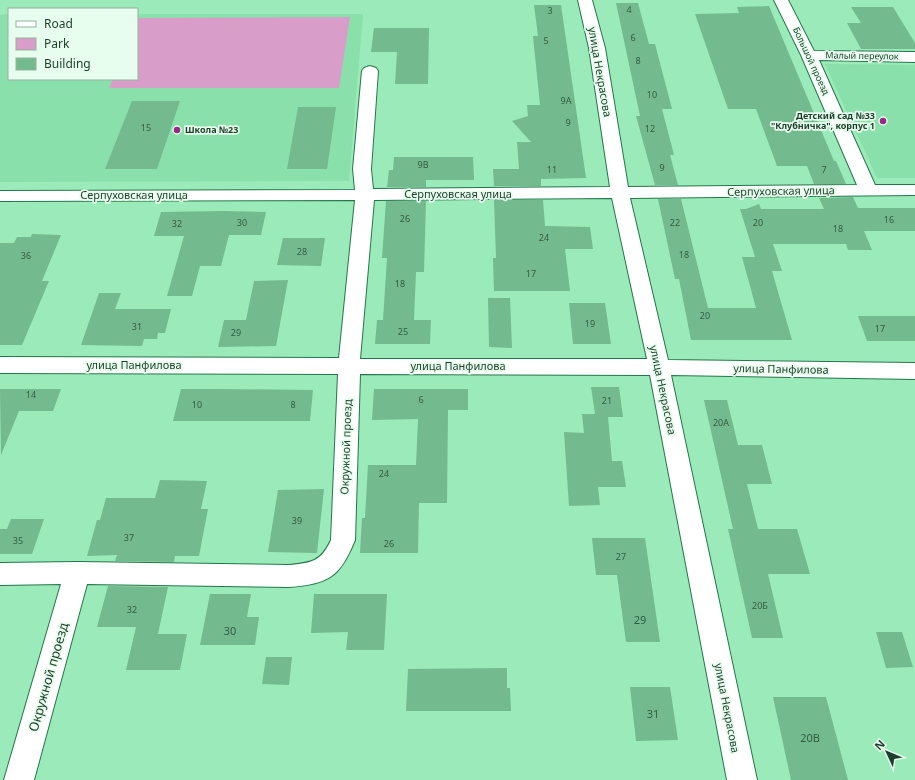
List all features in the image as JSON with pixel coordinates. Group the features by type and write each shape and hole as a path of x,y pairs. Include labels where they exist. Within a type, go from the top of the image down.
{"street":[{"name":"улица Некрасова","path":"585,0 597,48 620,193 659,367 742,780"},
{"name":"Большой проезд","path":"781,0 809,55 868,190"},
{"name":"Малый переулок","path":"809,55 915,57"},
{"name":"Окружной проезд","path":"0,574 77,573 308,575 327,567 337,556 343,540 349,365 365,195 362,169 370,71"},
{"name":"Серпуховская улица","path":"5,196 365,195 915,190"},
{"path":"0,213 5,196"},
{"name":"улица Панфилова","path":"0,365 659,367 915,371"},
{"name":"Окружной проезд","path":"19,780 77,573"}],"shaded area":[{"name":"Школа №23","path":"8,14 8,80 138,80 138,14 363,14 349,181 0,182 0,15"},
{"name":"Детский сад №33 \"Клубничка\", корпус 1","path":"825,64 915,65 915,178 877,178"}],"green space":[{"path":"350,17 339,88 109,88 113,80 138,80 139,18"}],"building":[{"path":"616,3 638,3 649,44 655,44 672,109 662,109 674,155 670,155 678,185 655,185 636,116 640,116"},
{"path":"534,5 561,5 586,178 541,179 541,186 494,186 493,169 519,169 517,142 531,142 512,121 528,116 527,105 540,105 533,36 538,36"},
{"path":"769,6 834,161 836,161 846,184 814,184 807,166 777,166 756,109 728,109 695,14 739,13 737,7"},
{"path":"851,7 893,7 915,43 915,49 861,49 847,23 861,23"},
{"path":"374,28 429,28 428,84 395,84 397,52 371,52"},
{"path":"132,101 180,101 157,169 105,169"},
{"path":"298,107 336,107 327,169 287,169"},
{"path":"394,157 473,157 474,180 426,180 426,187 387,187 389,170 393,170"},
{"path":"853,197 858,208 915,208 915,231 864,231 872,250 848,250 846,244 773,244 782,271 772,271 792,340 691,340 679,279 675,279 658,199 681,199 708,308 756,308 742,257 755,257 740,209 746,209 759,204 761,209 824,209 819,198"},
{"path":"494,200 543,200 545,226 590,227 593,249 565,249 570,291 494,291 493,258 496,258"},
{"path":"386,201 426,201 424,272 416,272 414,320 431,320 430,344 375,344 377,320 383,320 387,258 382,258"},
{"path":"161,212 266,212 261,235 229,235 221,266 200,266 192,296 167,296 184,236 154,236"},
{"path":"32,234 61,235 42,281 49,281 22,345 0,345 0,243 14,243 17,237 31,237"},
{"path":"283,238 325,238 321,266 277,265"},
{"path":"288,280 276,346 218,347 224,320 246,320 254,281"},
{"path":"99,293 121,293 115,309 171,309 165,333 158,333 157,339 144,339 142,346 81,345"},
{"path":"488,298 510,298 512,348 489,347"},
{"path":"569,303 605,303 611,344 573,344"},
{"path":"858,316 915,316 915,341 867,341"},
{"path":"591,387 619,387 623,417 608,417 612,461 622,461 626,487 598,487 600,505 569,506 564,432 584,433 582,414 595,414"},
{"path":"0,389 61,389 53,411 19,411 1,455"},
{"path":"181,389 313,390 310,421 173,421"},
{"path":"374,389 468,389 468,410 448,410 447,503 419,503 418,553 360,553 362,518 365,518 368,465 416,465 418,419 372,420"},
{"path":"704,400 727,400 738,445 762,445 772,484 747,484 758,529 797,529 810,574 768,574 783,638 752,638 728,529 733,529"},
{"path":"160,480 207,481 201,509 208,509 199,556 175,556 174,562 115,561 117,555 87,556 97,520 100,520 106,498 155,498"},
{"path":"324,489 317,553 268,552 278,490"},
{"path":"11,519 44,519 32,554 0,554 0,529 7,529"},
{"path":"592,538 645,538 660,642 626,642 617,575 596,575"},
{"path":"108,586 168,587 158,634 187,634 180,670 126,670 136,627 97,627"},
{"path":"210,594 251,594 247,617 259,617 255,645 200,645"},
{"path":"314,594 387,594 384,650 346,650 348,632 311,633"},
{"path":"876,632 902,632 913,667 886,668"},
{"path":"266,657 292,657 289,685 262,684"},
{"path":"507,668 507,688 510,688 511,711 406,711 408,669"},
{"path":"630,687 670,687 678,740 636,741"},
{"path":"773,697 826,697 848,780 791,780"}],"place":[{"name":"Детский сад №33 \"Клубничка\", корпус 1","path":"883,121"},
{"name":"Школа №23","path":"177,130"}]}
